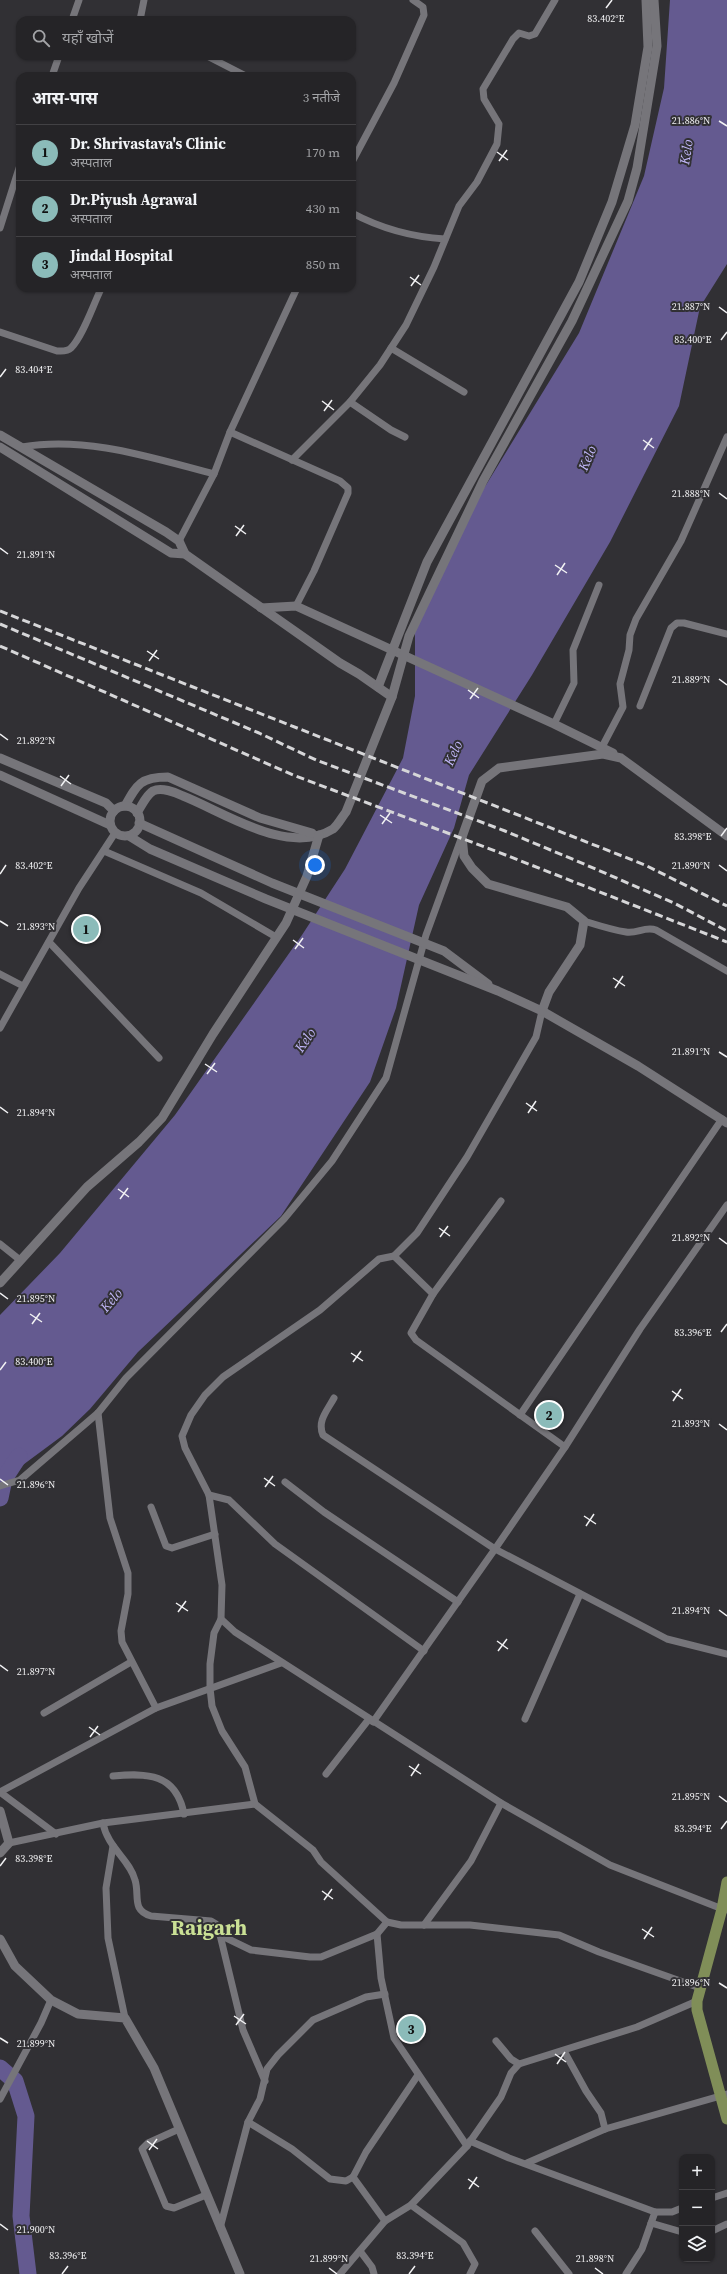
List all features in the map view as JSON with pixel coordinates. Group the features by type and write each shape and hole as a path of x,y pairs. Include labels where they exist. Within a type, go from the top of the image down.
{"main road":[{"path":"727,1882 724,1910 697,2001 700,2023 724,2094 727,2118"}],"street":[{"path":"73,16 79,0"},
{"path":"141,16 144,0"},
{"path":"356,154 394,83 424,15 423,7 414,0"},
{"path":"292,460 350,402 391,348 406,325 434,267 459,206 477,182 496,144 499,124 484,99 484,86 513,39 519,33 529,36 535,34 555,0"},
{"path":"378,687 427,562 579,282 612,202 635,125 648,47 646,0"},
{"path":"129,836 137,829 139,823 137,813 146,798 153,791 163,790 196,801 244,824 273,835 287,837 319,835 334,828 346,812 392,697 409,636 483,481 572,321 628,201 637,168 657,46 654,0"},
{"path":"53,72 58,60"},
{"path":"215,60 238,72"},
{"path":"0,228 16,178"},
{"path":"356,214 376,224 427,238 445,239"},
{"path":"0,332 56,351 65,351 71,348 77,339 100,292"},
{"path":"179,541 214,474 230,432 295,292"},
{"path":"391,348 464,392"},
{"path":"350,402 391,430 405,437"},
{"path":"230,432 340,481 348,488 348,493 314,570 296,606"},
{"path":"0,435 179,541 185,554 340,663 392,697"},
{"path":"602,747 623,707 620,684 629,650 630,635 636,619 681,541 727,437"},
{"path":"22,447 43,443 65,443 103,448 214,474"},
{"path":"0,447 171,553 185,554"},
{"path":"554,724 574,683 574,650 599,585"},
{"path":"261,608 296,606 602,747 621,758 727,836"},
{"path":"640,706 671,628 677,623 684,623 727,634"},
{"path":"0,1486 20,1480 98,1413 126,1378 284,1219 332,1161 386,1078 422,949 482,781 499,768 603,754 621,758"},
{"path":"0,758 106,803 114,811"},
{"path":"0,775 110,824 116,833 122,836 129,836 150,849 266,899 438,969 498,991 542,1011 638,1066 724,1121 520,1415"},
{"path":"110,824 110,817 114,811 125,806 140,782 152,777 168,777 260,818 319,835"},
{"path":"125,806 137,813"},
{"path":"139,823 272,884 444,951 498,991"},
{"path":"0,1028 79,888 116,833"},
{"path":"0,1283 87,1187 139,1142 162,1118 286,923 307,876 319,835"},
{"path":"462,837 464,856 472,868 488,884 567,907 584,921 627,933 637,932 646,928 656,930 727,971"},
{"path":"104,851 201,893 276,937"},
{"path":"584,921 580,945 549,992 542,1011 536,1037 467,1157 417,1233 394,1256 379,1259 320,1310 223,1377 205,1395 191,1415 182,1436 185,1448 209,1495 222,1585 221,1619 214,1634 210,1664 212,1706 222,1731 245,1767 255,1804 313,1850 321,1862 387,1922 401,1925 470,1925 559,1935 599,1952 700,1988"},
{"path":"49,942 159,1058"},
{"path":"0,974 23,986"},
{"path":"501,1201 433,1294 411,1333 412,1337 565,1446"},
{"path":"326,1774 371,1720 424,1651 495,1550 565,1446 640,1329 727,1205"},
{"path":"0,1244 20,1260"},
{"path":"394,1256 433,1294"},
{"path":"334,1398 321,1420 320,1428 323,1435 495,1550 667,1639 727,1654"},
{"path":"98,1413 110,1518 128,1573 128,1594 121,1631 122,1642 156,1708"},
{"path":"285,1482 330,1516 458,1602"},
{"path":"209,1495 229,1500 275,1544 424,1651"},
{"path":"151,1506 166,1546 172,1548 215,1534"},
{"path":"525,1719 580,1594"},
{"path":"221,1619 235,1632 501,1802 610,1865 724,1910"},
{"path":"44,1713 131,1662"},
{"path":"56,1834 0,1792 156,1708 282,1662"},
{"path":"112,1776 141,1774 159,1778 179,1794 184,1814"},
{"path":"424,1925 471,1861 501,1802"},
{"path":"0,1853 9,1844 103,1823 255,1804"},
{"path":"0,1811 9,1844"},
{"path":"103,1823 105,1833 135,1880 139,1910 142,1914 211,1921 216,1924 243,2030 265,2081"},
{"path":"113,1846 106,1888 108,1938 125,2018 154,2068 206,2196 240,2274"},
{"path":"220,1935 251,1950 322,1957 377,1934 387,1922"},
{"path":"377,1934 385,1994 394,2038 418,2075 469,2143 527,2163 655,2212 672,2212 679,2209"},
{"path":"0,1939 15,1966 51,2000 78,2014 125,2018"},
{"path":"220,2228 248,2122 260,2099 267,2069 278,2055 313,2020 366,1997 385,1994"},
{"path":"0,2099 41,2023 51,2000"},
{"path":"340,2274 385,2221 411,2205 469,2143 501,2097 511,2073 519,2064 637,2027 697,2001"},
{"path":"496,2041 511,2059 519,2064"},
{"path":"564,2051 586,2091 601,2113 605,2129"},
{"path":"248,2122 292,2149 330,2179 346,2181 353,2178 366,2152 418,2075"},
{"path":"527,2163 605,2129 724,2094"},
{"path":"179,2129 148,2142 142,2149 166,2206 174,2208 206,2196"},
{"path":"353,2178 385,2221"},
{"path":"715,2197 727,2193"},
{"path":"411,2205 463,2243 475,2264 470,2274"},
{"path":"626,2274 642,2249 655,2212"},
{"path":"651,2224 679,2231"},
{"path":"715,2230 727,2224"},
{"path":"535,2231 569,2274"},
{"path":"360,2251 372,2267 374,2274"}],"water":[{"name":"Kelo","path":"670,0 727,0 727,264 700,307 679,406 610,542 532,675 469,775 454,828 419,905 396,1008 370,1082 281,1216 138,1352 90,1409 62,1436 12,1473 0,1476 0,1315 60,1253 175,1115 302,935 345,869 403,758 415,696 415,627 464,521 579,333 644,176 664,88"}],"waterway":[{"path":"0,1498 4,1479 19,1456"},
{"path":"0,2068 15,2081 26,2116 21,2216 28,2274"}],"railway":[{"path":"0,611 645,865 727,906"},
{"path":"0,624 259,733 316,760 505,831 577,861 674,903 727,931"},
{"path":"0,646 293,775 498,852 727,942"}],"place":[{"name":"Dr. Shrivastava's Clinic","path":"86,929"},
{"name":"Dr.Piyush Agrawal","path":"549,1415"},
{"name":"Jindal Hospital","path":"411,2029"}],"district":[{"name":"Raigarh","path":"209,1927"}]}
